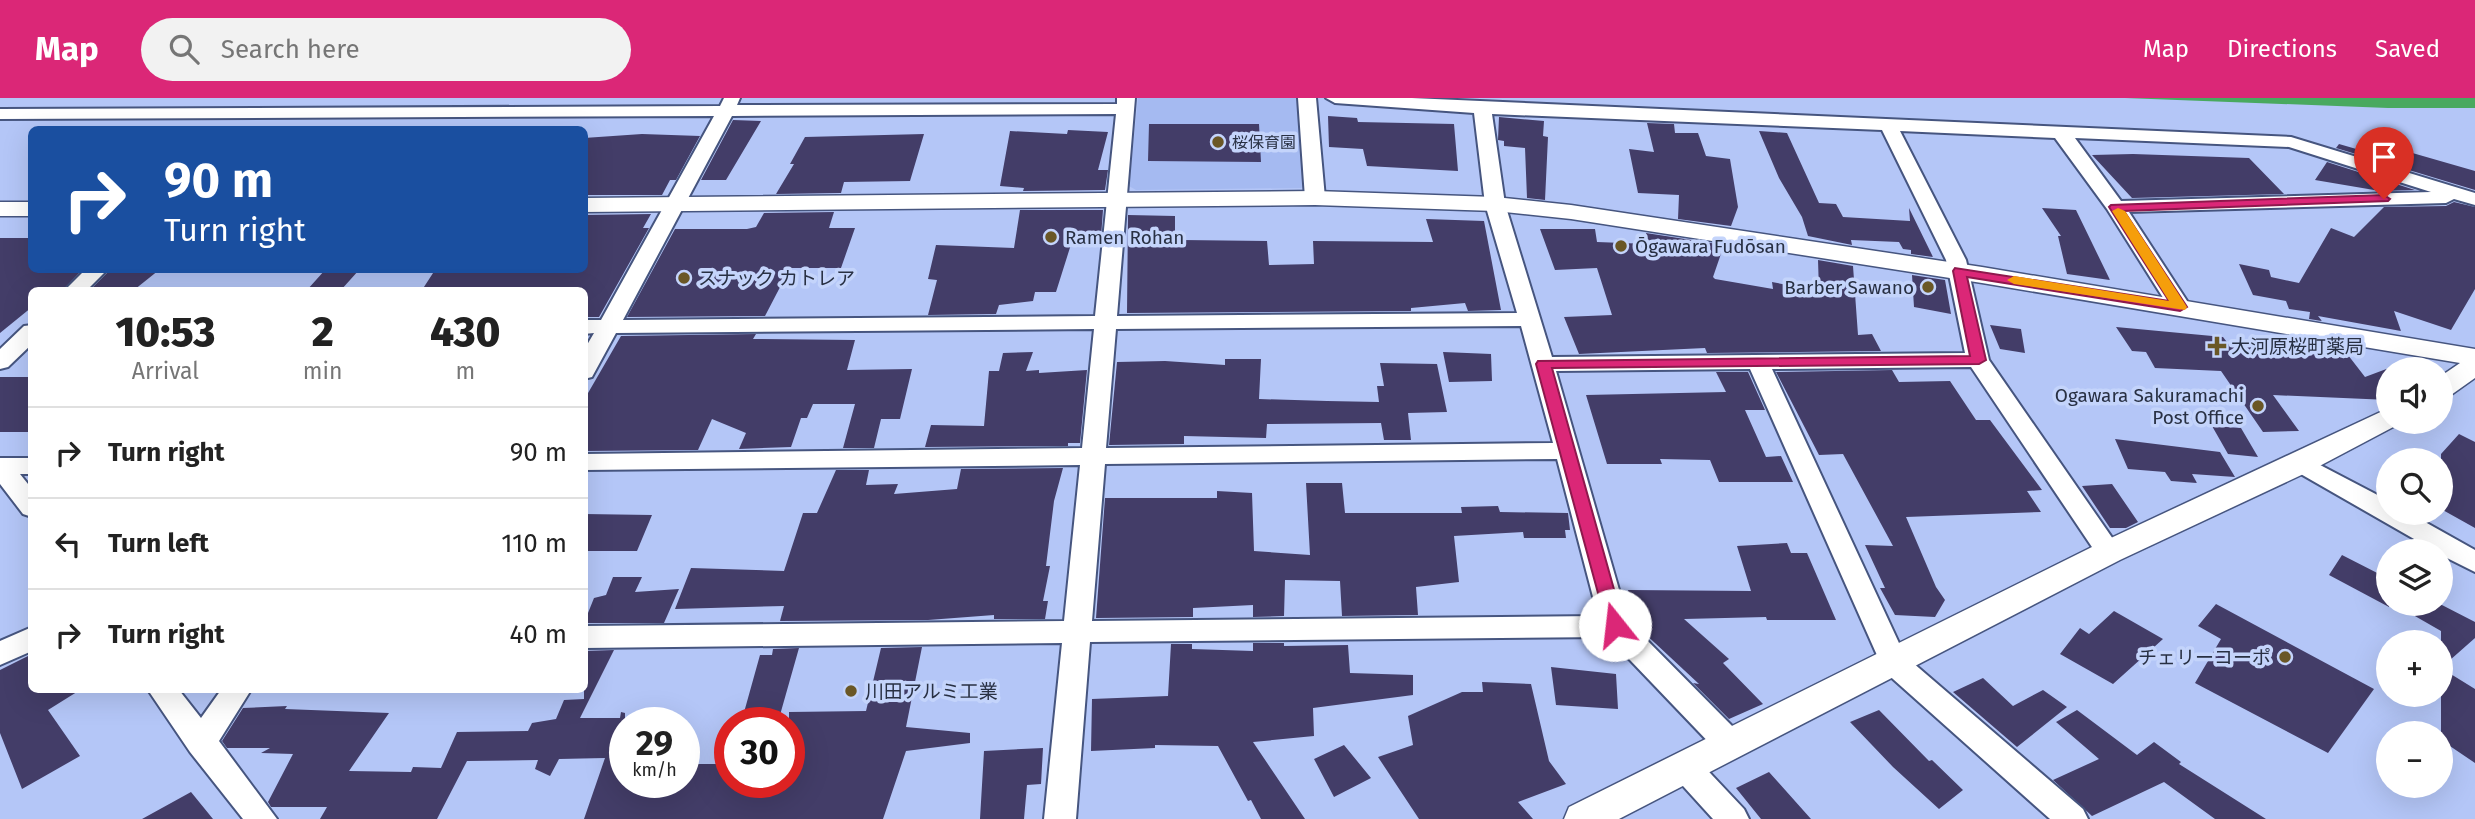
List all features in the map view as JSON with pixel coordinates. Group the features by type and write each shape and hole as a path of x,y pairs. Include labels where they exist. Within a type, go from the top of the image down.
{"street":[{"path":"0,99 72,98"},
{"path":"247,126 276,98"},
{"path":"1307,98 1315,198"},
{"path":"1335,98 1482,108 1889,127 2291,142 2470,197"},
{"path":"588,365 729,104"},
{"path":"0,114 260,113 729,104 1126,104 1060,819"},
{"path":"1482,108 1495,204 1543,364 1615,625 1729,743"},
{"path":"1889,127 1955,257 1979,360 2109,552"},
{"path":"2062,134 2116,207 2180,307"},
{"path":"2116,207 2470,197"},
{"path":"588,205 1315,198 1495,204 1584,214 1959,271 2475,356"},
{"path":"0,209 28,209"},
{"path":"78,287 94,273"},
{"path":"588,327 1530,319"},
{"path":"0,362 28,334"},
{"path":"1543,364 1979,360"},
{"path":"1758,362 1894,663 2071,819"},
{"path":"2453,381 2475,365"},
{"path":"1583,819 1684,765 1894,663 2109,552 2301,463 2376,424"},
{"path":"588,462 1566,451"},
{"path":"2301,463 2376,506"},
{"path":"0,466 28,466"},
{"path":"0,466 28,503"},
{"path":"2410,525 2475,562"},
{"path":"588,637 1615,625"},
{"path":"0,654 28,640"},
{"path":"165,693 261,819"},
{"path":"201,743 235,693"},
{"path":"1684,765 1733,819"}],"shaded area":[{"name":"桜保育園","path":"1138,98 1298,98 1308,185 1301,188 1136,190 1129,186"},
{"path":"2125,98 2475,98 2475,108 2388,108"}],"building":[{"path":"1328,116 1357,118 1358,122 1454,124 1458,171 1367,166 1363,149 1329,147"},
{"path":"1499,117 1544,121 1543,136 1548,137 1545,200 1527,198 1525,148 1504,146 1504,141 1498,140"},
{"path":"733,120 761,121 726,180 701,180"},
{"path":"1647,123 1674,124 1675,133 1698,133 1706,156 1730,159 1738,207 1731,226 1678,219 1679,195 1638,193 1629,149 1654,152"},
{"path":"1149,124 1259,124 1261,162 1148,161"},
{"path":"1068,130 1108,132 1098,170 1108,170 1105,190 1023,191 1024,188 1000,186 1010,131 1067,134"},
{"path":"1759,131 1787,133 1819,203 1836,204 1843,217 1910,221 1909,208 1933,257 1911,254 1911,250 1903,249 1899,242 1851,240 1852,245 1808,236 1802,217 1779,178"},
{"path":"642,134 700,136 676,180 670,180 662,195 588,195 588,138"},
{"path":"924,134 910,181 844,182 841,193 776,194 794,164 790,164 805,137"},
{"path":"2339,144 2384,157 2390,148 2402,150 2475,171 2475,190 2336,148"},
{"path":"2092,155 2249,158 2284,194 2132,198"},
{"path":"2327,162 2415,190 2380,191 2315,180"},
{"path":"2454,202 2475,207 2475,289 2451,330 2394,311 2401,331 2318,316 2322,321 2309,319 2310,312 2289,309 2286,301 2253,295 2239,264 2269,270 2271,277 2299,283 2331,228 2354,237 2384,207 2446,206"},
{"path":"2042,208 2076,210 2110,280 2067,274 2058,236 2061,236"},
{"path":"1020,210 1103,210 1101,237 1073,238 1056,292 1035,292 1033,301 999,305 996,314 928,315 937,280 928,279 936,245 1014,248"},
{"path":"834,212 829,228 855,228 841,268 790,268 765,316 627,317 675,229 747,229 756,227 764,213"},
{"path":"651,214 643,228 649,228 599,317 588,317 588,287 424,287 433,273 588,273 588,215"},
{"path":"1128,215 1175,216 1175,232 1181,232 1182,240 1267,241 1269,265 1314,264 1313,241 1433,242 1426,219 1484,221 1501,310 1468,311 1465,303 1411,308 1411,311 1127,313"},
{"path":"1540,229 1595,229 1597,242 1649,244 1646,233 1724,245 1713,277 1715,279 1773,289 1772,282 1819,291 1818,260 1853,266 1858,335 1872,334 1881,351 1707,353 1705,348 1579,354 1564,317 1612,315 1597,268 1555,270"},
{"path":"0,238 28,238 28,273 79,273 66,287 28,287 28,310 0,333"},
{"path":"107,273 155,273 138,287 93,287"},
{"path":"322,273 356,273 344,287 310,287"},
{"path":"1912,275 1945,280 1951,314 1914,307"},
{"path":"1990,325 2021,329 2025,353 2000,349"},
{"path":"2116,327 2223,337 2230,346 2306,347 2307,340 2341,346 2365,377 2376,373 2376,399 2273,395 2299,431 2263,432 2221,371 2155,368 2146,352 2132,351"},
{"path":"756,334 753,339 855,340 847,370 912,369 900,419 881,419 874,448 843,448 855,404 813,404 807,418 801,418 791,447 739,449 746,433 712,419 698,450 588,451 588,393 621,336"},
{"path":"1033,352 1026,371 1039,370 1039,373 1087,370 1080,443 1068,443 1068,446 925,447 931,425 984,426 989,371 999,371 1003,353"},
{"path":"1443,352 1491,354 1492,381 1449,382"},
{"path":"1225,359 1261,359 1259,399 1327,401 1379,402 1377,386 1384,386 1380,363 1437,364 1447,412 1408,413 1411,440 1384,440 1381,423 1267,424 1266,438 1184,436 1184,444 1109,445 1117,362 1165,361 1225,365"},
{"path":"1892,370 1899,382 1950,381 1976,420 1990,420 2042,490 2027,491 2041,512 1906,517 1936,587 1945,600 1935,617 1895,615 1880,588 1885,588 1865,545 1893,546 1843,454 1819,455 1776,372"},
{"path":"1716,372 1748,372 1765,410 1745,410 1766,457 1781,456 1793,482 1719,482 1710,460 1660,459 1662,464 1607,464 1586,395 1726,392"},
{"path":"0,377 28,377 28,432 0,432"},
{"path":"2212,426 2241,428 2258,457 2228,454"},
{"path":"2459,434 2475,442 2475,528 2453,516 2453,448 2446,448"},
{"path":"2115,439 2220,452 2235,477 2192,474 2197,483 2171,481 2165,472 2128,469"},
{"path":"1063,468 1054,501 1046,566 1050,566 1043,601 1048,601 1045,619 994,619 994,615 928,620 780,621 784,606 675,609 691,568 784,571 803,513 817,513 836,470 869,470 866,485 898,484 894,494 957,489 961,469"},
{"path":"1306,483 1342,483 1345,513 1462,513 1461,507 1498,506 1500,512 1568,513 1570,530 1565,530 1566,538 1524,538 1523,532 1454,536 1459,582 1416,587 1418,615 1342,616 1340,581 1285,580 1284,616 1253,617 1253,605 1193,608 1193,617 1096,618 1105,498 1217,498 1217,491 1252,493 1254,551 1310,555"},
{"path":"2112,484 2138,522 2126,528 2110,528 2082,486"},
{"path":"588,514 652,515 637,551 588,551"},
{"path":"1787,543 1791,553 1807,553 1836,620 1767,620 1766,617 1684,619 1729,659 1723,663 1763,704 1729,719 1693,683 1699,684 1641,630 1628,590 1751,591 1737,546"},
{"path":"2342,555 2376,572 2376,600 2329,575"},
{"path":"613,577 642,577 635,592 679,589 664,623 588,623 588,613 594,598 606,595"},
{"path":"2216,604 2374,689 2328,753 2195,683 2221,639 2198,626"},
{"path":"2114,611 2163,639 2113,684 2060,654 2080,628 2089,634"},
{"path":"2453,611 2475,622 2475,638 2453,657 2453,630 2439,630 2415,616 2453,616"},
{"path":"1253,643 1284,643 1284,646 1348,645 1350,673 1413,675 1413,695 1313,708 1314,736 1253,742 1305,819 1261,819 1218,746 1155,745 1155,748 1091,751 1092,699 1168,696 1171,644 1192,644 1192,649 1253,651"},
{"path":"922,647 906,727 970,733 970,743 906,751 883,819 584,819 605,758 559,759 550,776 535,769 538,760 467,761 437,819 320,819 327,807 271,807 268,802 293,754 261,753 270,748 227,748 222,741 243,708 287,706 285,709 389,713 349,771 411,772 413,767 441,768 457,732 528,731 532,723 556,719 564,700 584,699 584,693 588,693 588,651 614,650 580,718 609,718 609,798 700,798 700,764 714,764 714,798 805,798 805,712 866,711 881,648"},
{"path":"799,648 782,707 746,707 760,655 772,655 773,649"},
{"path":"28,656 28,693 75,693 48,710 80,756 22,789 0,733 0,670"},
{"path":"1551,667 1616,674 1618,709 1556,705"},
{"path":"2453,675 2475,689 2475,763 2453,748 2453,721 2441,721 2441,707 2453,707"},
{"path":"1983,678 2013,706 2043,690 2067,707 2017,747 1953,692"},
{"path":"1482,682 1531,684 1549,761 1566,784 1518,802 1533,819 1419,819 1378,757 1413,745 1408,716 1462,692 1483,692"},
{"path":"1879,710 1929,761 1932,760 1963,790 1939,809 1893,767 1850,722"},
{"path":"2077,710 2137,755 2154,742 2181,762 2179,764 2266,819 2215,819 2164,782 2092,816 2053,780 2099,759 2056,722"},
{"path":"1344,745 1371,778 1334,797 1314,759"},
{"path":"1043,748 1041,784 1027,785 1024,819 980,819 984,751"},
{"path":"1769,772 1811,819 1761,819 1736,788"},
{"path":"191,792 213,819 142,819"}],"slow traffic":[{"path":"2014,280 2180,307 2118,211"}],"place":[{"name":"桜保育園","path":"1218,142"},
{"name":"Ramen Rohan","path":"1051,237"},
{"name":"Ōgawara Fudōsan","path":"1621,246"},
{"name":"スナック カトレア","path":"684,278"},
{"name":"Barber Sawano","path":"1928,287"},
{"name":"大河原桜町薬局","path":"2217,346"},
{"name":"Ogawara Sakuramachi Post Office","path":"2258,406"},
{"name":"チェリーコーポ","path":"2285,657"},
{"name":"川田アルミ工業","path":"851,691"}],"route":[{"path":"1615,625 1543,364 1979,360 1959,271 2180,307 2116,207 2384,199"}]}
